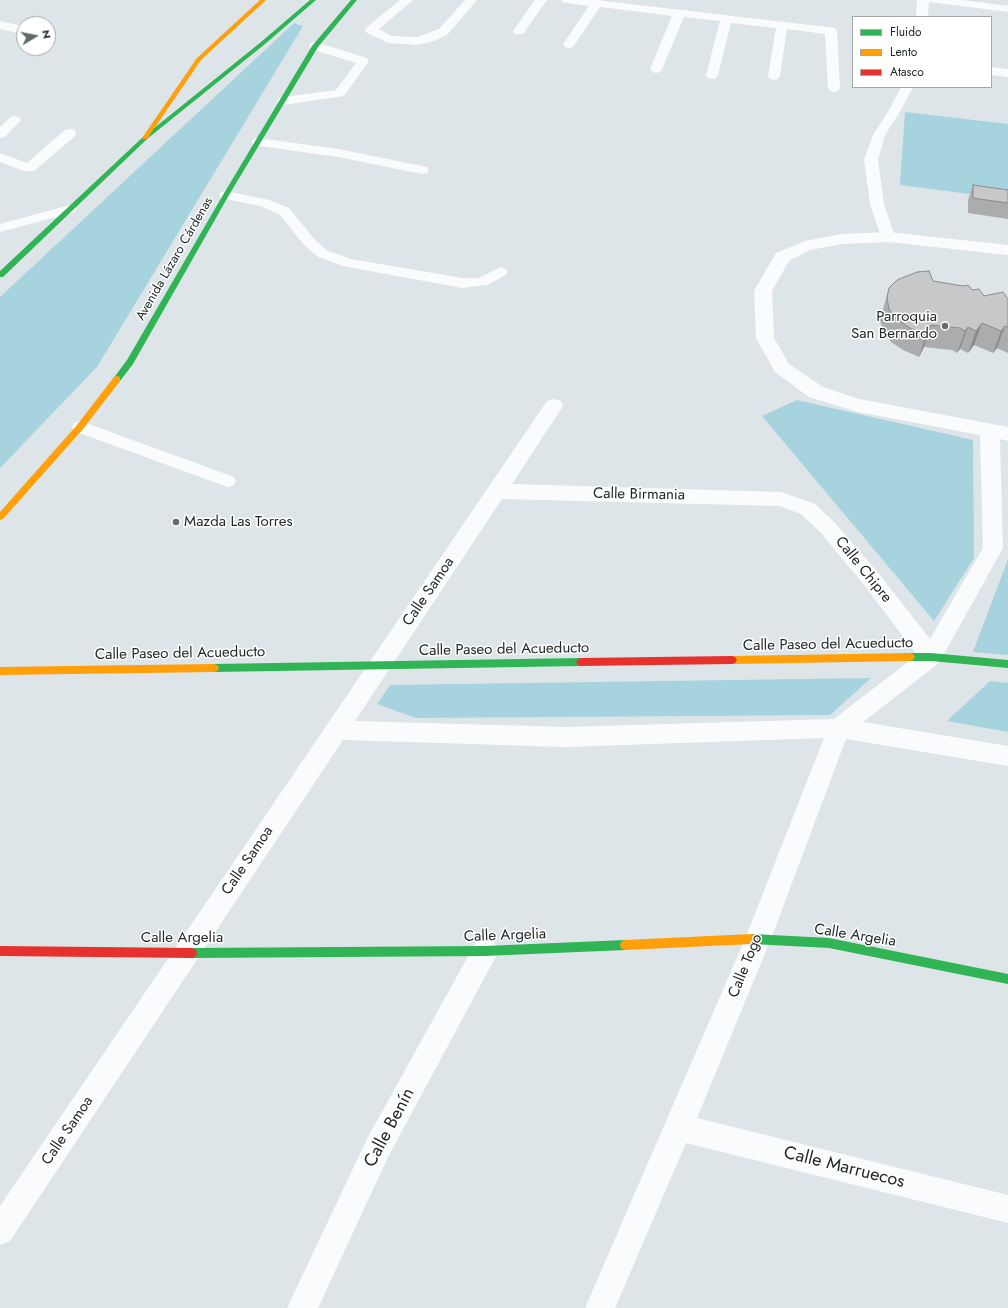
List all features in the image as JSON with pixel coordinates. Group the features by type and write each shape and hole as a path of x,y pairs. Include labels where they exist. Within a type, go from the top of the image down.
{"main road":[{"path":"144,138 199,59 262,0"},
{"path":"0,275 144,138 264,43 313,0"},
{"name":"Avenida Lázaro Cárdenas","path":"0,517 80,427 130,362 226,195 315,46 354,0"},
{"name":"Calle Paseo del Acueducto","path":"0,670 380,666 931,657 1008,664"},
{"name":"Calle Argelia","path":"0,951 187,953 485,951 758,939 829,943 1008,979"}],"street":[{"path":"0,25 16,29"},
{"path":"839,728 931,657 993,548 999,433 858,405 816,392 782,368 765,338 763,291 782,257 805,246 842,239 888,237 1008,250"},
{"name":"Calle Samoa","path":"0,1231 554,406"},
{"name":"Calle Birmania","path":"496,491 781,499"},
{"name":"Calle Chipre","path":"781,499 808,509 828,528 872,580 931,657"},
{"path":"336,730 566,737 839,728 931,742 1008,756"},
{"name":"Calle Togo","path":"600,1308 679,1127 758,939 839,728"},
{"name":"Calle Benín","path":"302,1308 378,1147 485,951"},
{"name":"Calle Marruecos","path":"679,1127 1008,1209"}],"lane":[{"path":"407,0 371,30 388,39 417,40 430,38 442,32 471,0"},
{"path":"519,31 541,0"},
{"path":"566,0 831,31 834,88"},
{"path":"922,16 923,0"},
{"path":"933,0 1008,9"},
{"path":"569,44 596,4"},
{"path":"656,69 679,14"},
{"path":"712,75 726,19"},
{"path":"774,76 782,26"},
{"path":"283,100 340,92 363,61 315,46"},
{"path":"992,71 1008,73"},
{"path":"888,237 877,204 871,160 879,135 895,110 906,88"},
{"path":"0,134 15,120"},
{"path":"0,157 29,168 70,133"},
{"path":"258,142 338,153 422,170"},
{"path":"226,195 264,203 284,211 309,242 323,254 348,263 462,283 482,282 501,272"},
{"path":"0,228 70,209"},
{"path":"80,427 228,481"}],"shaded area":[{"path":"294,23 303,26 97,367 0,468 0,297"},
{"path":"905,112 1008,124 1008,199 900,185"},
{"path":"797,400 973,440 974,558 934,621 762,416"},
{"path":"1008,559 1008,655 973,652"},
{"path":"871,678 830,715 416,718 377,704 390,685"},
{"path":"990,681 1008,683 1008,732 947,721"}],"building":[{"path":"973,185 1008,190 1008,203 973,198"},
{"path":"929,271 933,281 963,286 968,285 972,290 979,289 984,296 1003,292 1008,299 1008,327 1005,326 1001,331 982,323 976,331 968,327 965,331 960,328 931,325 926,335 910,328 898,320 889,309 887,298 889,288 897,280 917,272"}],"traffic: fast":[{"path":"0,275 145,138 263,43 313,0"},
{"path":"117,379 130,362 226,195 315,46 354,0"},
{"path":"910,657 931,657 1008,664"},
{"path":"214,668 581,662"},
{"path":"752,939 829,943 1008,979"},
{"path":"192,953 485,951 625,945"}],"traffic: slow":[{"path":"145,138 199,59 263,0"},
{"path":"0,517 80,427 117,379"},
{"path":"732,660 910,657"},
{"path":"0,671 214,668"},
{"path":"625,945 752,939"}],"traffic: jam":[{"path":"581,662 732,660"},
{"path":"0,951 192,953"}],"place":[{"name":"Parroquia San Bernardo","path":"945,326"},
{"name":"Mazda Las Torres","path":"176,522"}]}
